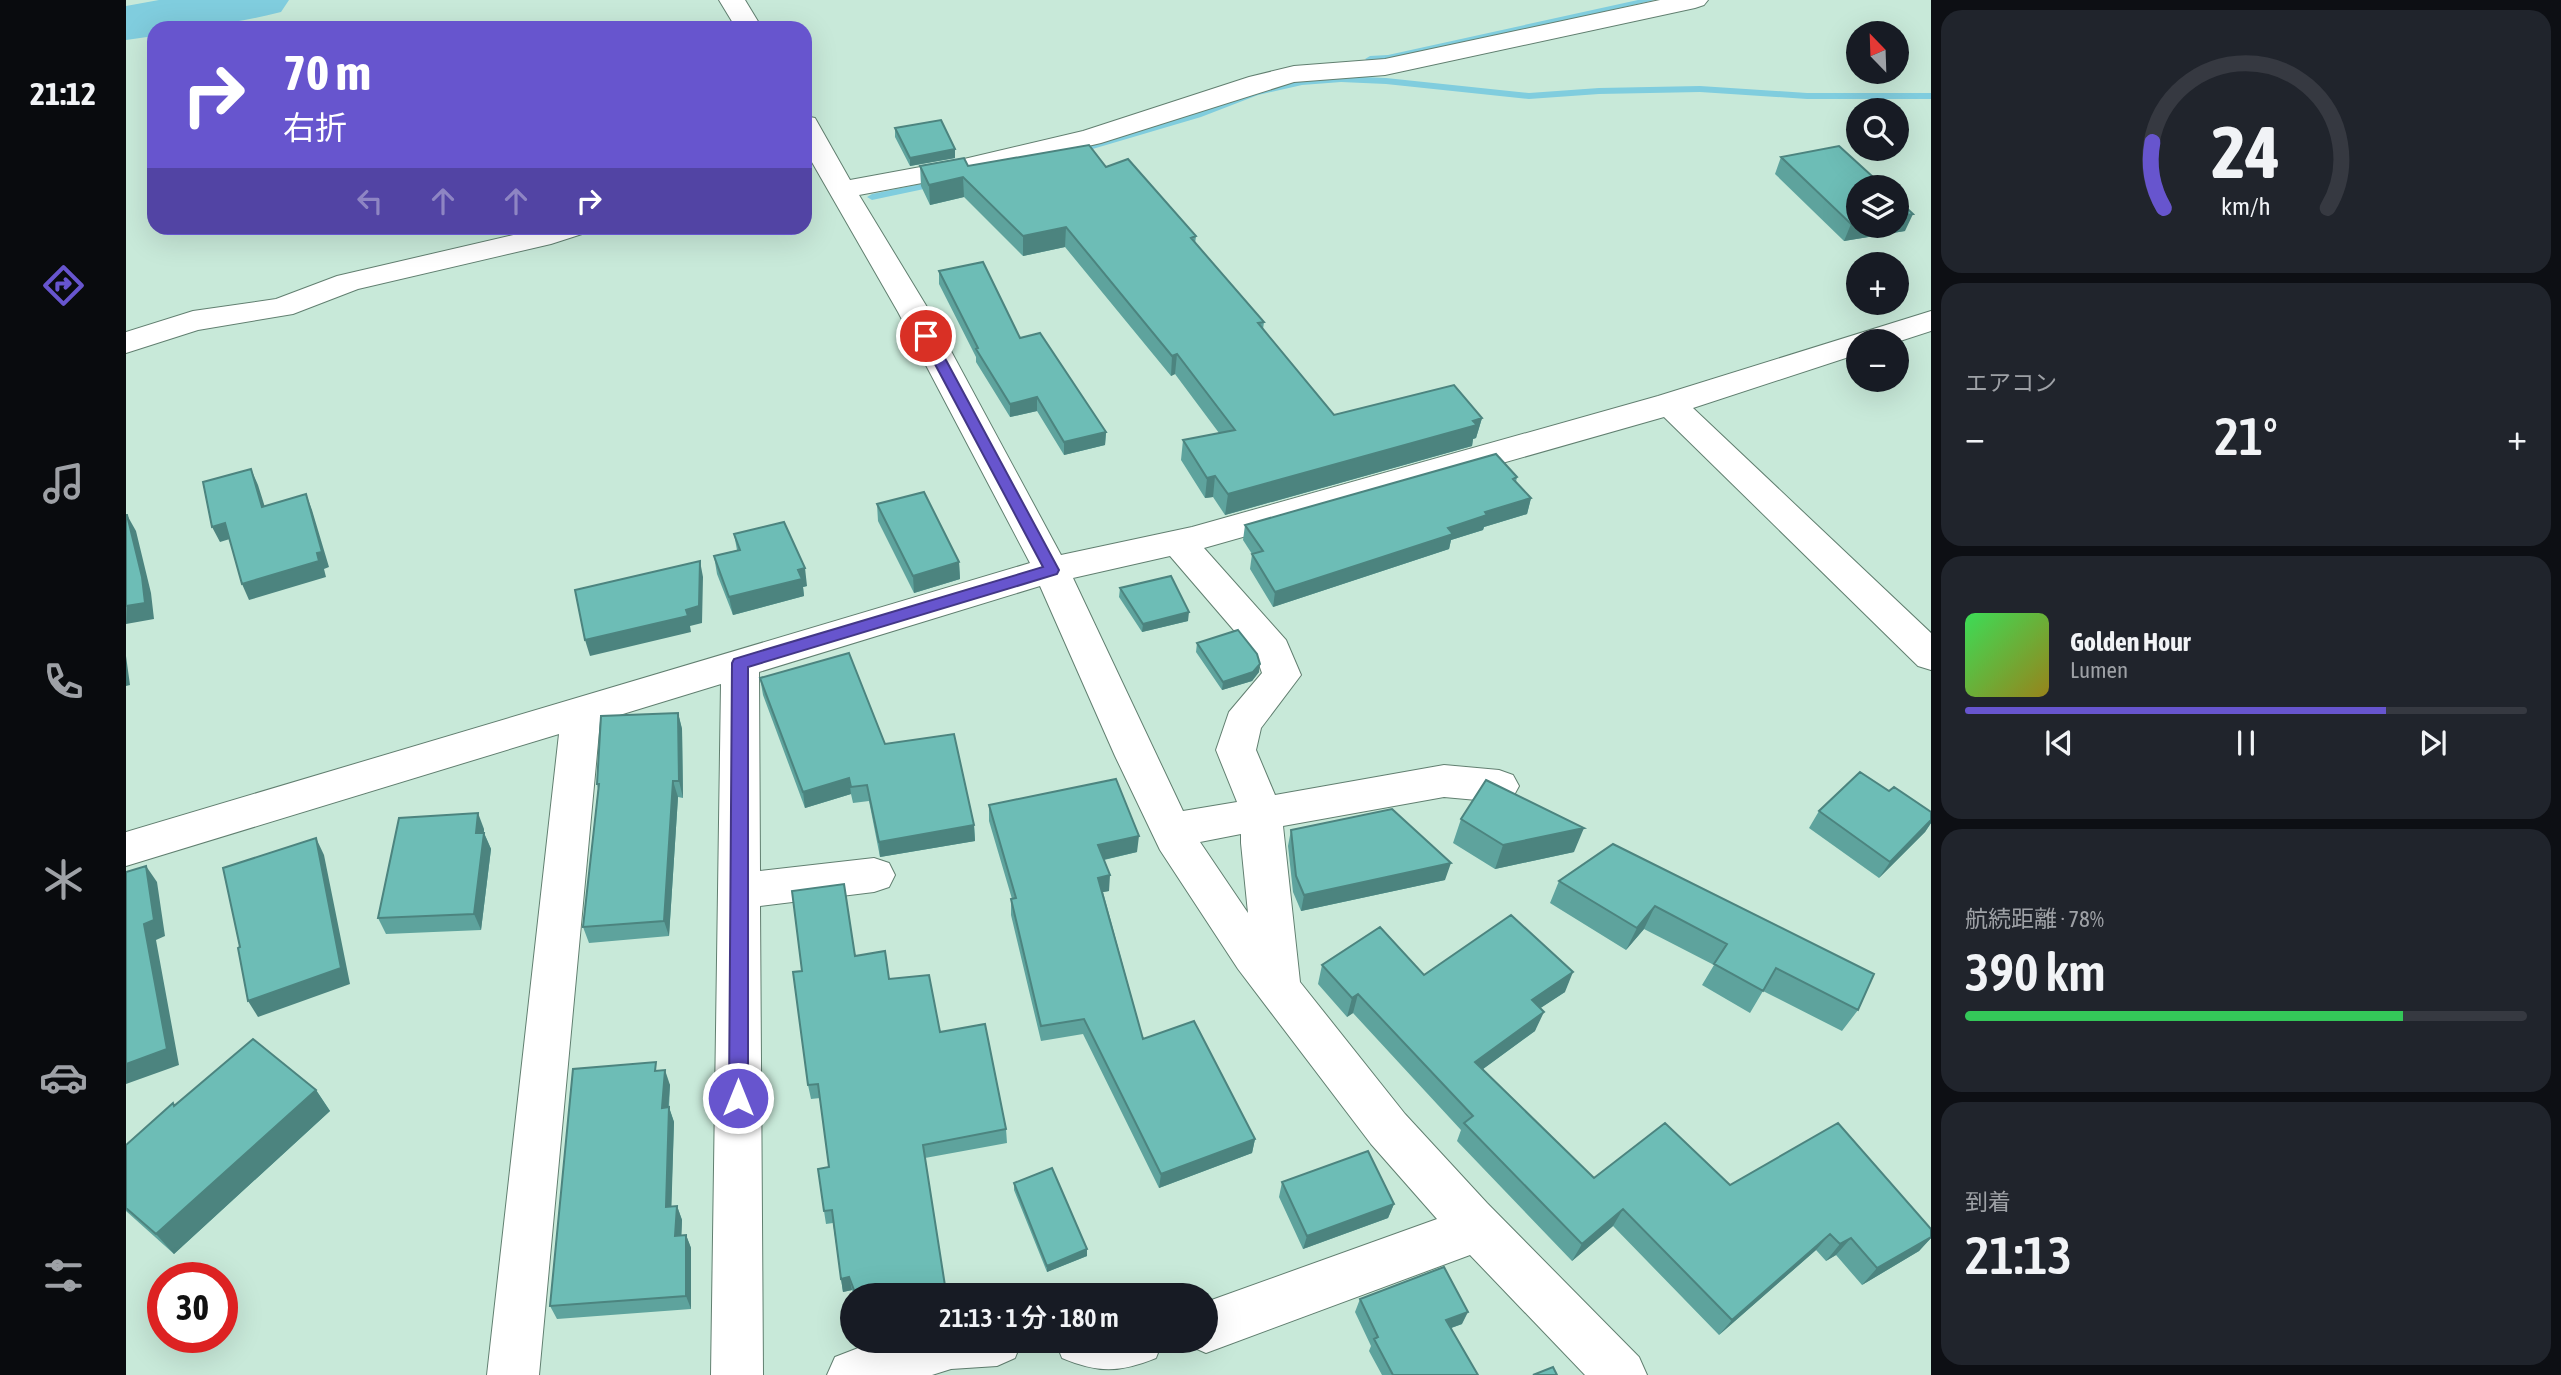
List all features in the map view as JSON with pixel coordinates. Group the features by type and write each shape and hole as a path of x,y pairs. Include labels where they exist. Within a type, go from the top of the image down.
{"street":[{"path":"732,0 745,21"},
{"path":"812,187 964,167 1091,137 1294,74 1385,67 1695,0"},
{"path":"812,137 914,312 1052,570 1172,830 1254,956 1388,1129 1621,1375"},
{"path":"126,343 193,321 282,307 348,282 550,235"},
{"path":"1905,329 1931,321"},
{"path":"126,849 1052,570 1178,542 1670,404 1846,348"},
{"path":"1670,404 1931,656"},
{"path":"1178,542 1273,650 1282,675 1243,723 1236,750 1247,783 1262,814 1262,844 1278,987"},
{"path":"737,1375 740,663"},
{"path":"513,1375 581,711"},
{"path":"1172,830 1444,781 1499,786"},
{"path":"739,891 874,875"},
{"path":"1218,1323 1478,1227"},
{"path":"853,1375 920,1353"}],"building":[{"path":"941,120 955,149 910,158 895,128"},
{"path":"1089,145 1106,167 1128,159 1196,236 1191,238 1264,322 1258,323 1334,415 1454,385 1482,418 1473,421 1477,425 1228,494 1215,476 1207,478 1183,440 1235,430 1177,354 1172,356 1066,227 1023,236 963,177 929,185 920,166 964,158 968,166"},
{"path":"1839,146 1846,152 1846,161 1855,161 1871,175 1846,175 1846,219 1781,157"},
{"path":"983,262 1020,338 1040,333 1106,432 1064,442 1037,397 1010,404 976,349 978,348 939,271"},
{"path":"1496,454 1517,477 1513,479 1531,498 1485,512 1487,515 1448,528 1453,534 1275,592 1252,554 1263,551 1245,525"},
{"path":"251,469 262,507 306,494 322,552 317,553 319,561 242,584 225,523 212,527 203,482"},
{"path":"924,492 959,562 913,576 877,504"},
{"path":"126,515 142,577 145,603 126,606"},
{"path":"784,522 805,568 798,570 802,579 729,597 714,556 740,550 734,534"},
{"path":"700,561 699,606 686,610 688,616 585,640 575,590"},
{"path":"1171,576 1189,612 1143,624 1120,588"},
{"path":"1238,630 1257,654 1260,664 1253,672 1223,682 1197,643"},
{"path":"849,653 885,744 954,734 974,825 879,842 867,785 851,787 849,778 803,792 760,678"},
{"path":"678,713 679,781 673,781 664,921 583,927 599,784 601,716"},
{"path":"1860,772 1889,791 1894,787 1931,812 1931,820 1890,862 1819,811"},
{"path":"1116,779 1139,836 1098,845 1110,875 1098,878 1143,1039 1194,1021 1255,1139 1161,1174 1084,1019 1041,1026 1011,899 1016,898 989,805"},
{"path":"1486,780 1584,828 1503,845 1461,819"},
{"path":"1392,809 1451,863 1304,895 1296,876 1291,830"},
{"path":"478,813 476,833 484,833 474,914 378,918 399,818"},
{"path":"316,838 341,968 248,1001 238,948 240,947 223,868"},
{"path":"1613,844 1874,974 1858,1010 1776,968 1763,991 1714,964 1727,944 1655,906 1637,928 1559,881"},
{"path":"146,866 154,920 144,924 167,1049 126,1064 126,872"},
{"path":"844,884 855,956 885,951 889,979 929,975 940,1032 985,1024 1006,1129 923,1145 945,1283 851,1283 849,1277 841,1279 832,1210 824,1211 818,1169 829,1167 818,1084 808,1085 793,972 802,971 792,891"},
{"path":"1511,915 1573,972 1532,1000 1544,1012 1475,1062 1594,1178 1665,1123 1730,1185 1838,1123 1931,1229 1931,1237 1877,1268 1851,1238 1840,1244 1830,1234 1732,1320 1623,1209 1582,1244 1464,1123 1473,1116 1358,994 1352,998 1322,965 1380,927 1424,975"},
{"path":"253,1039 316,1090 156,1234 126,1208 126,1145 173,1103 174,1106"},
{"path":"656,1062 655,1071 665,1070 662,1108 669,1107 666,1207 677,1206 675,1236 686,1235 686,1296 550,1306 573,1069"},
{"path":"1368,1151 1394,1204 1307,1236 1282,1182"},
{"path":"1052,1168 1087,1249 1047,1266 1014,1183"},
{"path":"1444,1267 1468,1312 1446,1320 1478,1375 1393,1375 1374,1339 1378,1337 1360,1299"},
{"path":"1553,1367 1557,1375 1533,1375"}],"waterway":[{"path":"126,23 261,0"},
{"path":"1370,59 1388,58 1650,0"},
{"path":"1075,151 1197,115 1255,93 1302,82 1341,79 1529,96 1599,91 1700,89 1807,96 1931,96"},
{"path":"872,197 939,183"}],"route":[{"path":"738,1098 740,663 1052,570 926,336"}]}
